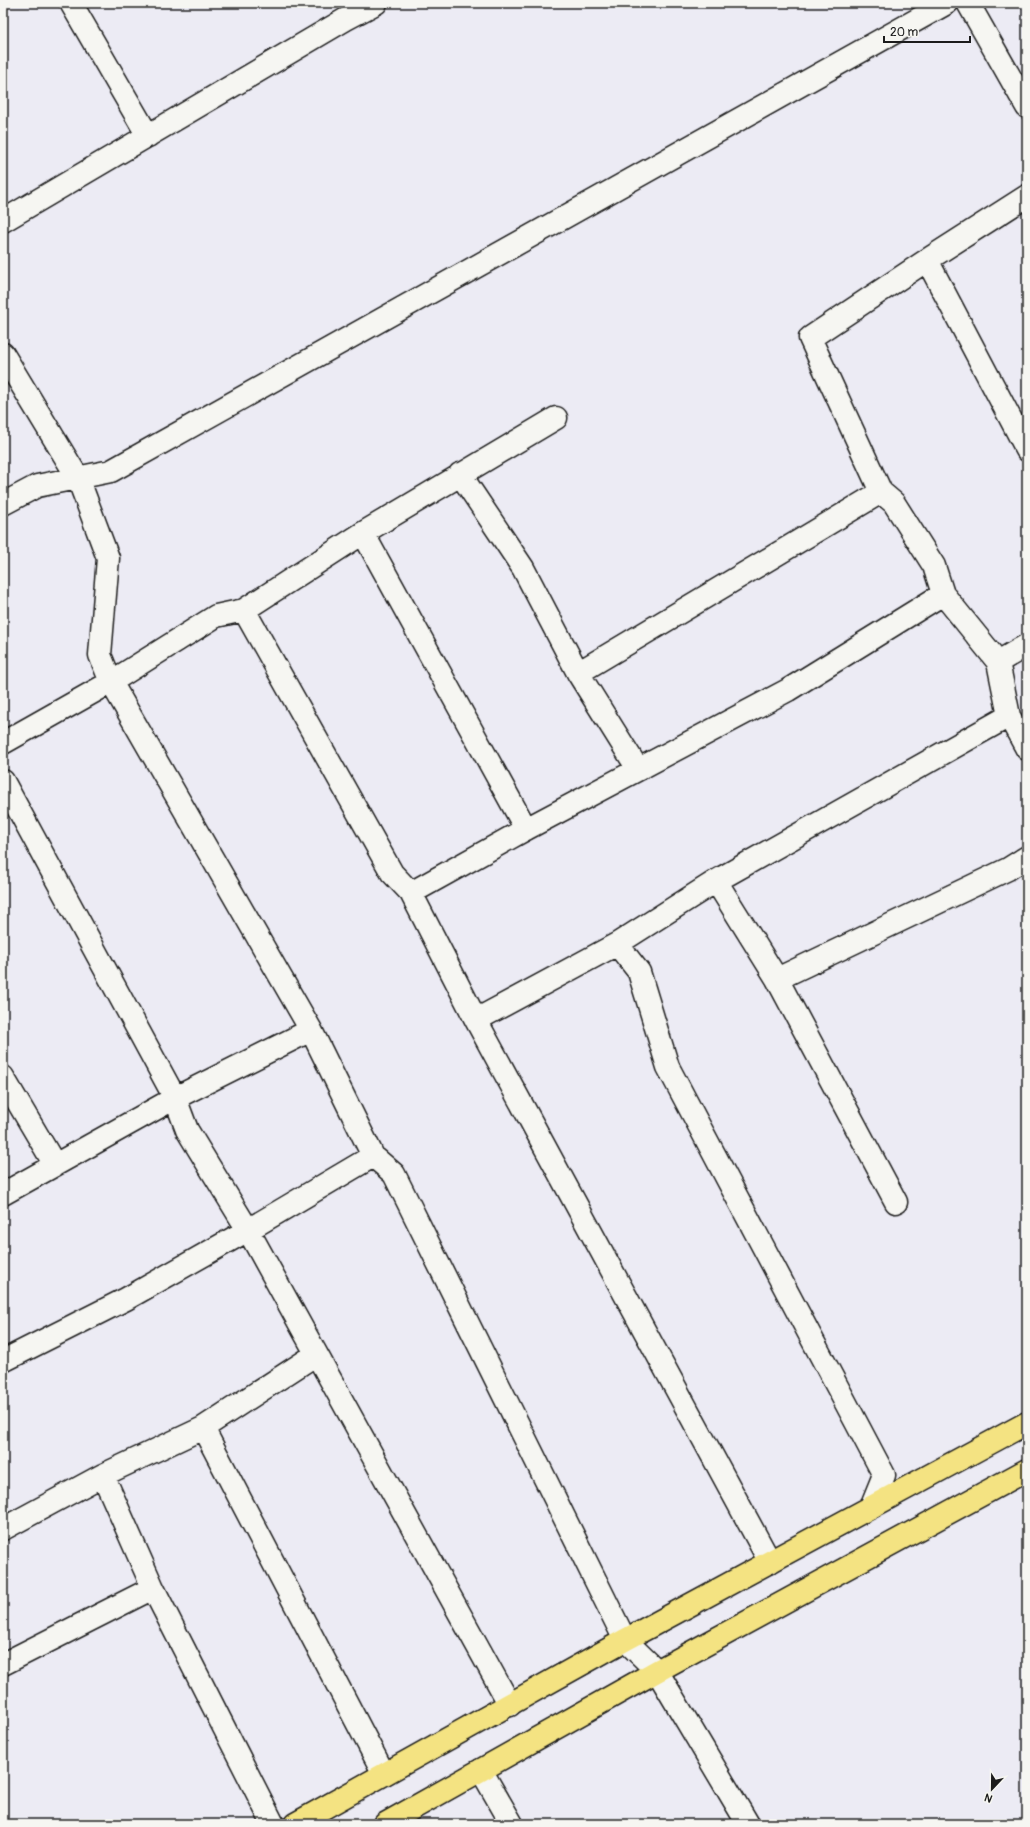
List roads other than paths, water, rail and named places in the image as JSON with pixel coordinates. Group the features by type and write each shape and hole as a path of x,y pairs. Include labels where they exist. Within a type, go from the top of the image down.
{"main road":[{"path":"295,1824 625,1640 1027,1423"},
{"path":"384,1824 657,1671 1027,1470"}],"street":[{"path":"71,3 148,136"},
{"path":"3,221 148,136 341,11 376,3"},
{"path":"3,504 37,486 111,471 947,3"},
{"path":"968,3 1027,107"},
{"path":"1027,196 927,260 810,338 881,492 894,502 934,566 943,594 998,662 1009,716 1027,749"},
{"path":"927,260 1027,450"},
{"path":"3,354 78,478 108,558 100,655 111,682 310,1030 373,1156 394,1174 625,1640 657,1671 748,1824"},
{"path":"3,743 111,682 216,616 244,610 363,533 556,418"},
{"path":"460,474 523,568 578,673 638,769"},
{"path":"578,673 881,492"},
{"path":"363,533 526,829"},
{"path":"411,894 526,829 788,690 943,594"},
{"path":"244,610 392,873 411,894 476,1020 770,1562"},
{"path":"998,662 1027,645"},
{"path":"476,1020 617,944 716,881 1009,716"},
{"path":"3,781 175,1098 187,1130 248,1230 315,1355 510,1705"},
{"path":"778,979 1008,869 1027,857"},
{"path":"716,881 778,979 896,1202"},
{"path":"617,944 639,972 668,1067 884,1475 871,1508"},
{"path":"3,1194 175,1098 310,1030"},
{"path":"3,1077 55,1165"},
{"path":"3,1361 126,1299 248,1230 373,1156"},
{"path":"3,1529 103,1475 203,1428 315,1355"},
{"path":"203,1428 384,1774"},
{"path":"103,1475 153,1588 273,1824"},
{"path":"3,1664 153,1588"},
{"path":"481,1770 512,1824"}]}
